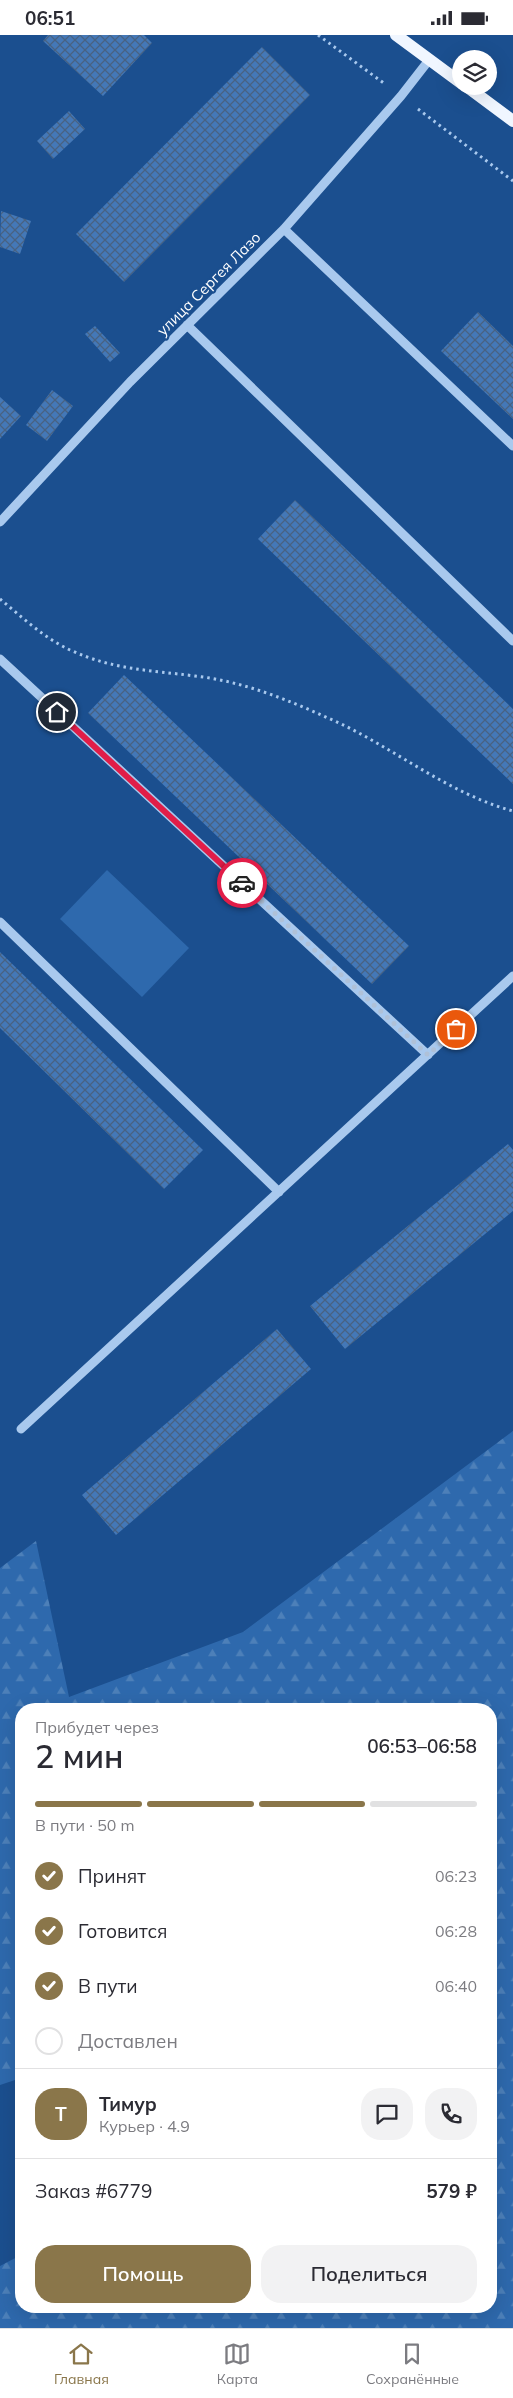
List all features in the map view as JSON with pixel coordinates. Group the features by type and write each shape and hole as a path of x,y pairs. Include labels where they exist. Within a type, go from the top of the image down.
{"main road":[{"path":"396,35 452,76"},
{"path":"478,95 513,121"}],"street":[{"name":"улица Сергея Лазо","path":"0,521 130,382 284,229 401,96 430,60"},
{"path":"284,229 513,446"},
{"path":"188,325 513,641"},
{"path":"0,659 428,1055"},
{"path":"0,922 279,1192"},
{"path":"21,1429 513,976"}],"path":[{"path":"0,599 43,634 69,649 126,669 196,676 241,685 285,701 330,718 459,789 499,807 513,811"}],"green space":[{"path":"107,870 189,948 142,997 60,919"},
{"path":"513,1431 513,2328 0,2328 0,2266 15,2258 15,2313 497,2313 497,1703 15,1703 15,2080 0,2085 0,1568 36,1541 69,1697 243,1632"}],"building":[{"path":"48,35 144,35 152,43 103,96 43,41"},
{"path":"262,47 310,95 124,282 76,234"},
{"path":"69,111 85,129 53,159 37,141"},
{"path":"1,211 31,221 20,254 0,247"},
{"path":"478,312 513,346 513,419 441,351"},
{"path":"95,326 120,353 110,362 85,334"},
{"path":"52,390 73,406 47,441 26,425"},
{"path":"0,397 21,416 0,439"},
{"path":"295,500 513,709 513,784 258,539"},
{"path":"124,675 409,946 372,984 88,713"},
{"path":"0,952 203,1150 164,1189 0,1028"},
{"path":"508,1144 513,1150 513,1211 345,1349 310,1306"},
{"path":"277,1329 311,1369 116,1535 82,1495"}],"way so far":[{"path":"242,883 428,1055 456,1029"}],"route":[{"path":"57,712 242,883"}]}
